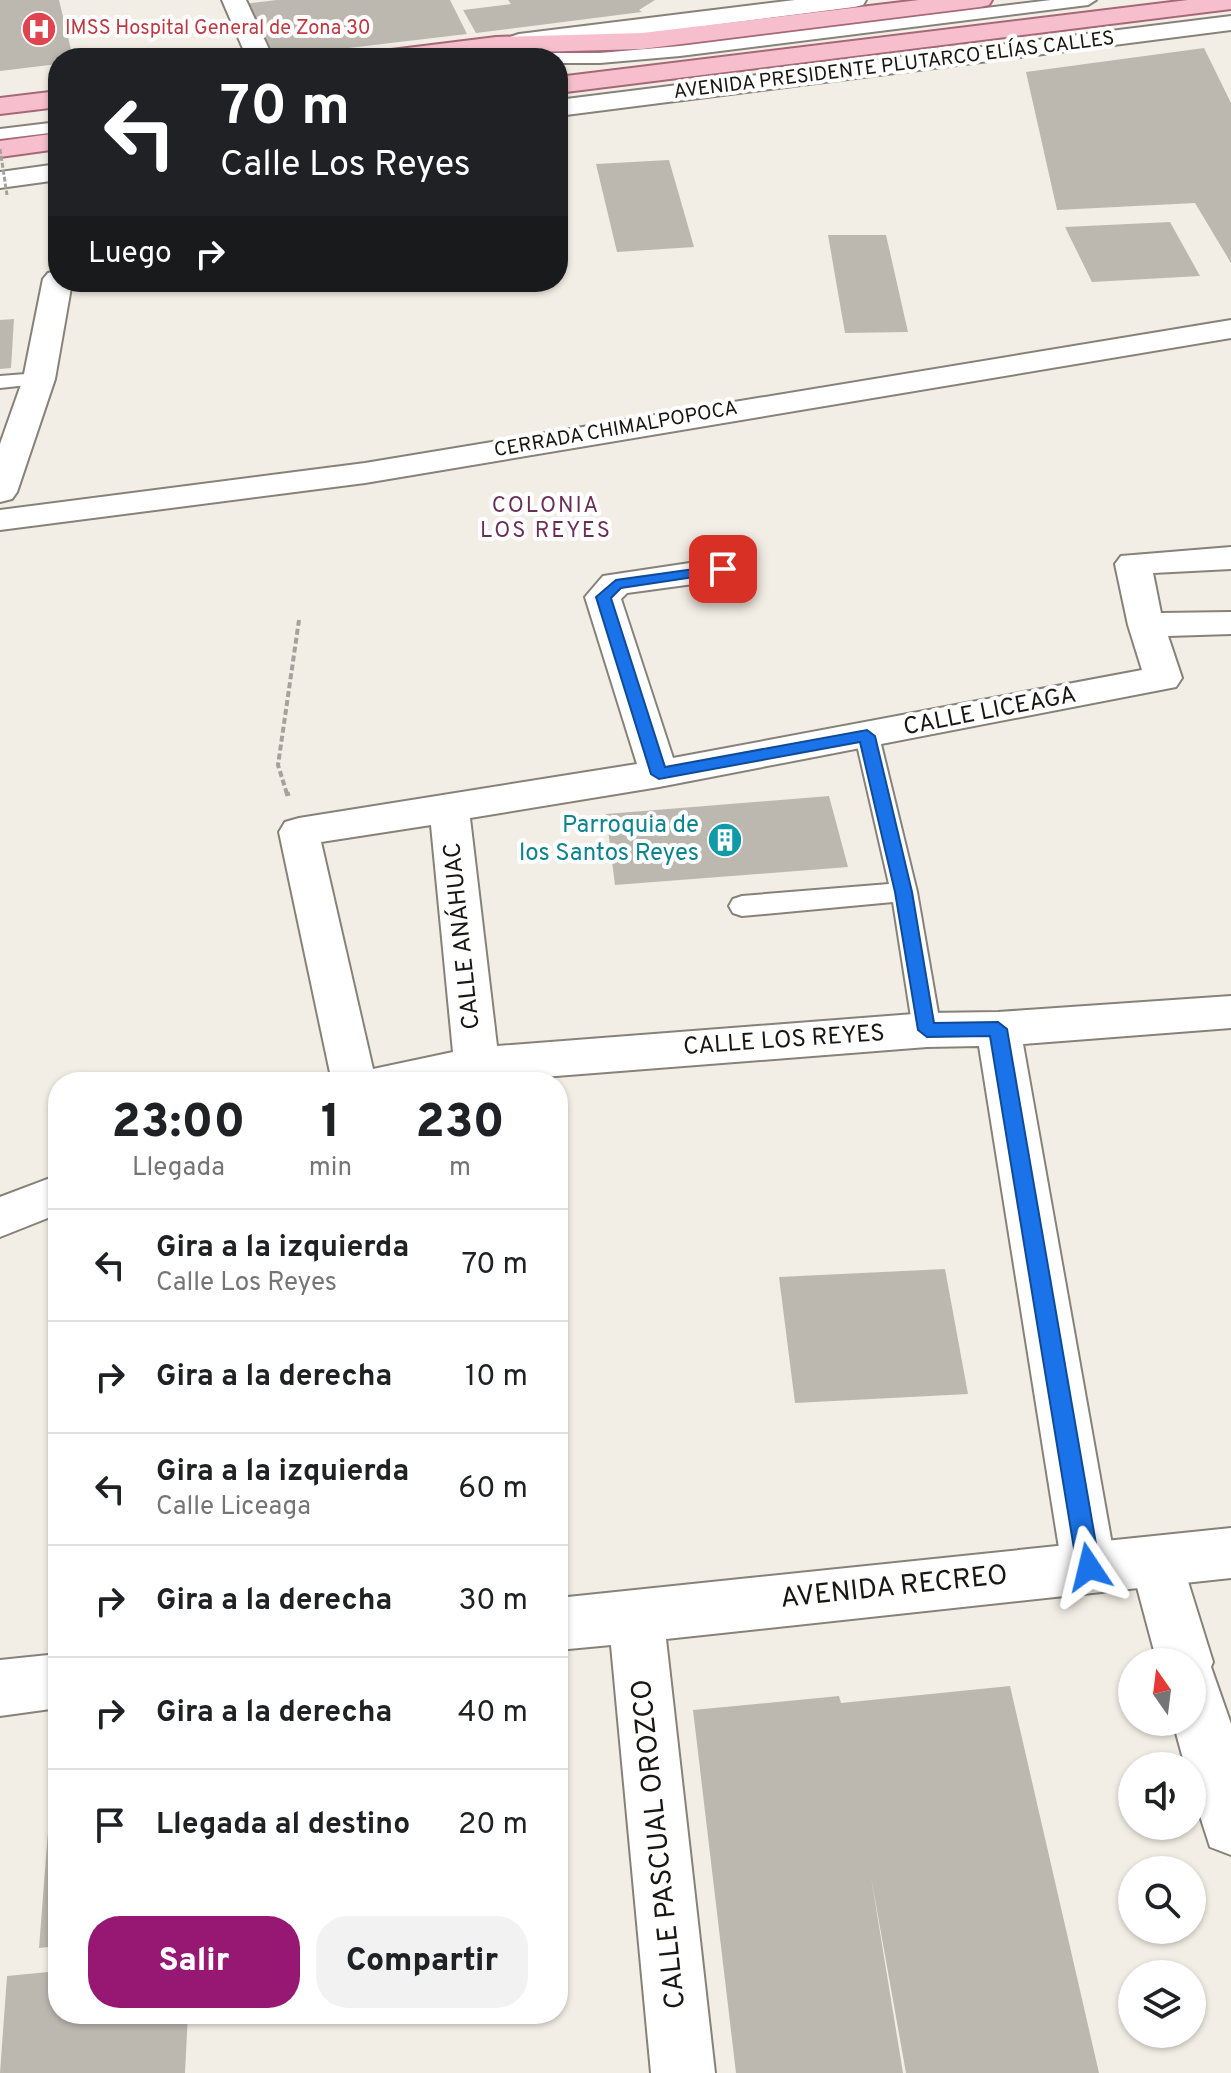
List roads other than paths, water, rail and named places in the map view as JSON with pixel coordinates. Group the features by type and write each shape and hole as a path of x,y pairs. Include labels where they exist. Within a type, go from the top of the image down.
{"main road":[{"path":"534,48 642,41 980,0"},
{"name":"AVENIDA PRESIDENTE PLUTARCO ELÍAS CALLES","path":"568,80 618,78 1231,2"},
{"path":"0,106 48,100"},
{"path":"0,149 48,142"}],"street":[{"path":"234,0 256,48"},
{"path":"510,48 854,0"},
{"name":"AVENIDA PRESIDENTE PLUTARCO ELÍAS CALLES","path":"568,107 1231,23"},
{"path":"3,187 48,175"},
{"path":"0,492 9,448 39,379 56,292"},
{"name":"CERRADA CHIMALPOPOCA","path":"0,520 365,473 1231,329"},
{"path":"1231,558 1133,564 1146,625 1231,623"},
{"path":"659,774 603,597 616,584 723,569"},
{"name":"CALLE LICEAGA","path":"352,1072 299,832 659,774 1163,678 1146,625"},
{"name":"CALLE ANÁHUAC","path":"449,808 477,1065"},
{"name":"CALLE LOS REYES","path":"440,1072 477,1065 927,1030 998,1029 1231,1012"},
{"path":"998,1029 1089,1567"},
{"path":"0,1217 48,1198"},
{"name":"AVENIDA RECREO","path":"568,1623 1231,1553"},
{"path":"1157,1561 1181,1648"},
{"name":"CALLE PASCUAL OROZCO","path":"636,1616 683,2073"},
{"path":"0,1688 48,1682"},
{"path":"1206,1736 1231,1826"}],"lane":[{"path":"568,56 600,58 709,48 1088,0"},
{"path":"568,77 600,58"},
{"path":"0,118 48,112"},
{"path":"0,134 48,128"},
{"path":"0,382 39,379"},
{"path":"867,736 904,892 927,1030"},
{"path":"742,906 904,892"}],"place":[{"name":"IMSS Hospital General de Zona 30","path":"39,29"},
{"name":"Parroquia de los Santos Reyes","path":"725,840"}],"district":[{"name":"COLONIA LOS REYES","path":"546,518"}]}
